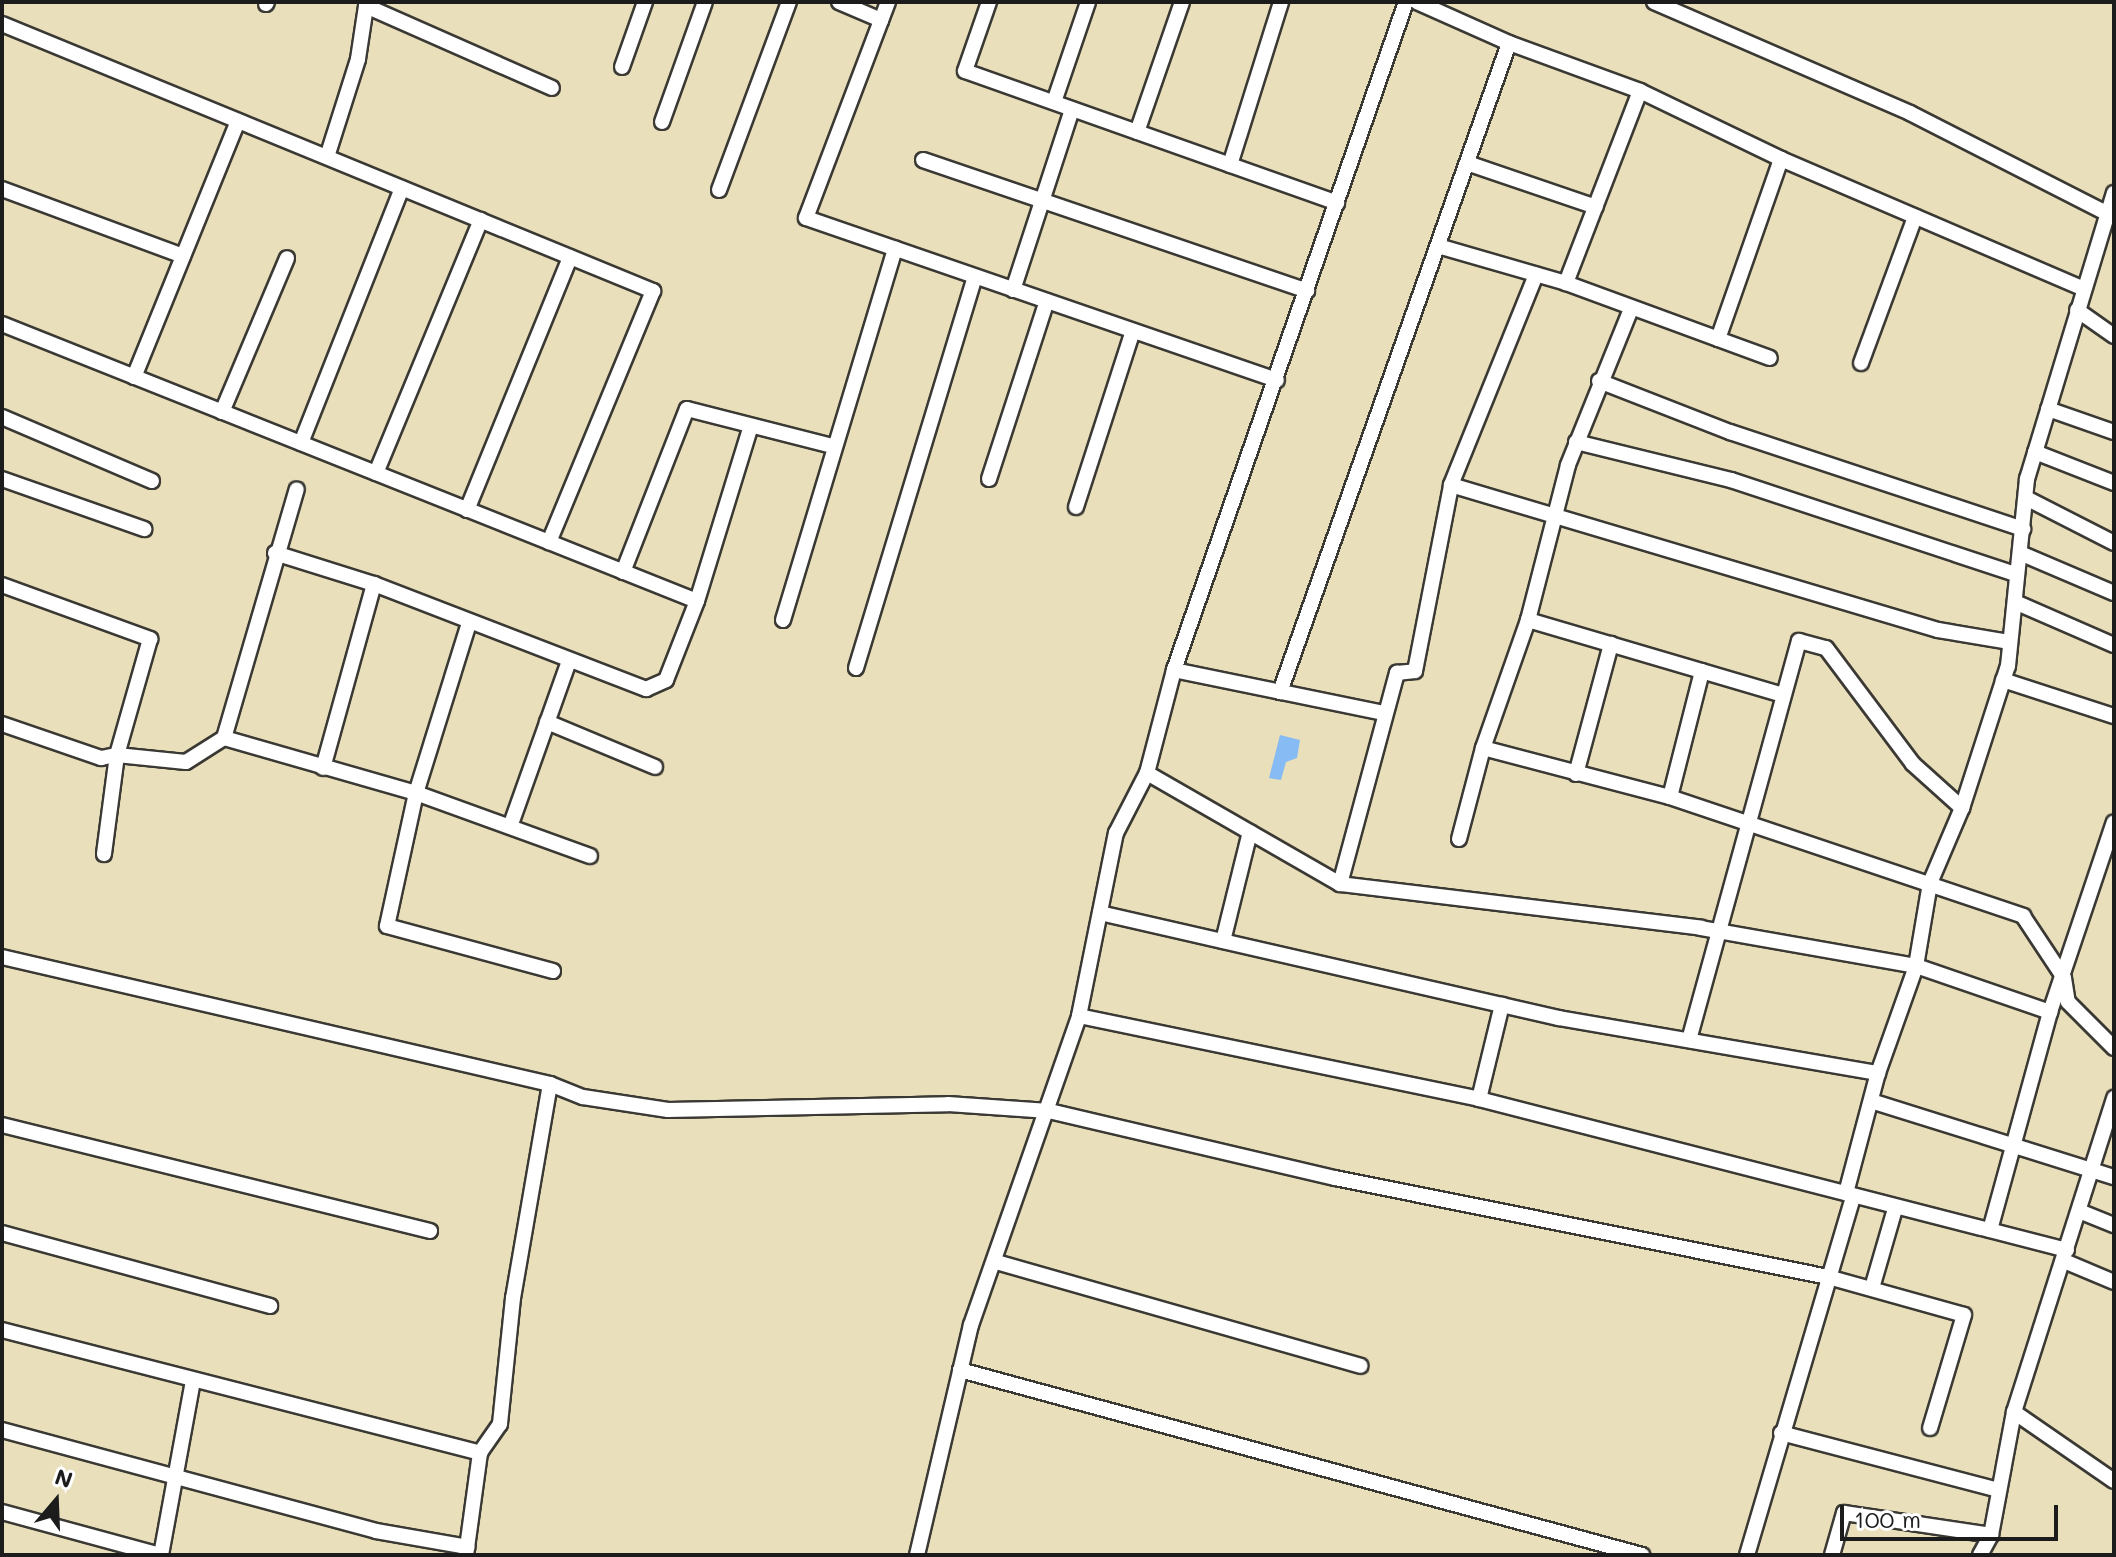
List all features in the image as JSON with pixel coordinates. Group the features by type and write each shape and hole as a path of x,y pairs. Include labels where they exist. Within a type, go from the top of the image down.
{"street":[{"path":"622,67 645,2"},
{"path":"662,122 705,2"},
{"path":"719,190 789,2"},
{"path":"839,2 881,20"},
{"path":"888,2 806,218 1277,380"},
{"path":"989,2 965,71 1337,203"},
{"path":"1054,102 1088,2"},
{"path":"1137,132 1182,2"},
{"path":"1230,165 1281,2"},
{"path":"917,1555 971,1325 1049,1111 1079,1016 1116,833 1147,773 1174,670 1406,2"},
{"path":"1417,2 1509,43 1640,91 1781,159 2082,288"},
{"path":"1654,2 1910,113 2110,213"},
{"path":"327,157 358,59 367,4 552,88"},
{"path":"2,24 653,291 549,542"},
{"path":"1280,692 1509,43"},
{"path":"1566,283 1640,91"},
{"path":"1013,290 1072,109"},
{"path":"134,377 238,121"},
{"path":"1718,339 1781,159"},
{"path":"923,160 1307,291"},
{"path":"1467,163 1596,207"},
{"path":"301,443 402,188"},
{"path":"2,189 183,256"},
{"path":"1747,1555 1828,1277 1878,1073 1916,966 1930,883 1962,808 2003,680 2015,602 2015,574 2035,452 2082,288 2110,213 2114,193"},
{"path":"1861,363 1915,217"},
{"path":"376,473 481,220"},
{"path":"1438,246 1566,283 1770,358"},
{"path":"783,620 832,446 895,249"},
{"path":"467,510 570,257"},
{"path":"222,412 287,258"},
{"path":"1340,884 1397,673 1415,671 1451,485 1536,275"},
{"path":"856,668 975,277"},
{"path":"989,479 1047,301"},
{"path":"1459,839 1483,748 1528,620 1554,512 1576,442 1631,309"},
{"path":"2077,310 2114,336"},
{"path":"2,324 697,601"},
{"path":"1076,507 1133,331"},
{"path":"1599,381 1730,432 2023,529"},
{"path":"623,572 687,409 832,446"},
{"path":"2048,409 2114,432"},
{"path":"2,417 152,481"},
{"path":"275,553 374,584 646,689 666,680 697,601 751,426"},
{"path":"1576,442 1731,480 2015,574"},
{"path":"2035,452 2114,483"},
{"path":"2,479 144,529"},
{"path":"1451,485 1554,512 1938,630 2010,642"},
{"path":"2,724 31,738 101,758 117,755 186,762 224,738 275,553 297,489"},
{"path":"2026,498 2114,543"},
{"path":"2020,553 2114,593"},
{"path":"323,768 374,584"},
{"path":"2,585 150,639 117,755 104,854"},
{"path":"2015,602 2114,645"},
{"path":"1528,620 1783,695"},
{"path":"469,623 416,793 387,926 553,971"},
{"path":"1689,1040 1745,823 1799,641 1826,648 1913,764 1962,808"},
{"path":"1576,774 1611,644"},
{"path":"511,824 569,661"},
{"path":"1174,670 1384,713"},
{"path":"1670,797 1702,671"},
{"path":"2003,680 2114,716"},
{"path":"547,722 655,767"},
{"path":"224,738 416,793 511,824 590,856"},
{"path":"1483,748 1670,797 2023,916 2064,978 2068,1002 2114,1048"},
{"path":"1147,773 1340,884 1718,931 1916,966 2050,1012"},
{"path":"1990,1230 2010,1144 2050,1012 2064,978 2114,822"},
{"path":"1223,941 1250,832"},
{"path":"1100,913 1502,1005 1878,1073"},
{"path":"2,957 550,1084 583,1097 668,1110 948,1104 1049,1111 1335,1178 1828,1277 1964,1315 1930,1428"},
{"path":"1479,1099 1502,1005"},
{"path":"1079,1016 1479,1099 1850,1194 1895,1209 1990,1230 2065,1256 2114,1282"},
{"path":"2,1430 376,1531 467,1551 480,1453 500,1424 513,1298 550,1084"},
{"path":"1980,1555 1991,1535 2014,1412 2114,1098"},
{"path":"1871,1101 2114,1177"},
{"path":"2,1125 430,1231"},
{"path":"1872,1288 1895,1209"},
{"path":"2079,1211 2114,1225"},
{"path":"2,1233 270,1306"},
{"path":"996,1262 1360,1366"},
{"path":"2,1330 480,1453"},
{"path":"960,1370 1634,1554"},
{"path":"2,1512 161,1555 193,1381"},
{"path":"2014,1412 2114,1481"},
{"path":"1781,1433 1999,1490"},
{"path":"1832,1555 1844,1513 1991,1535"}],"water":[{"path":"1280,735 1300,740 1297,758 1286,762 1281,780 1269,778"}]}
